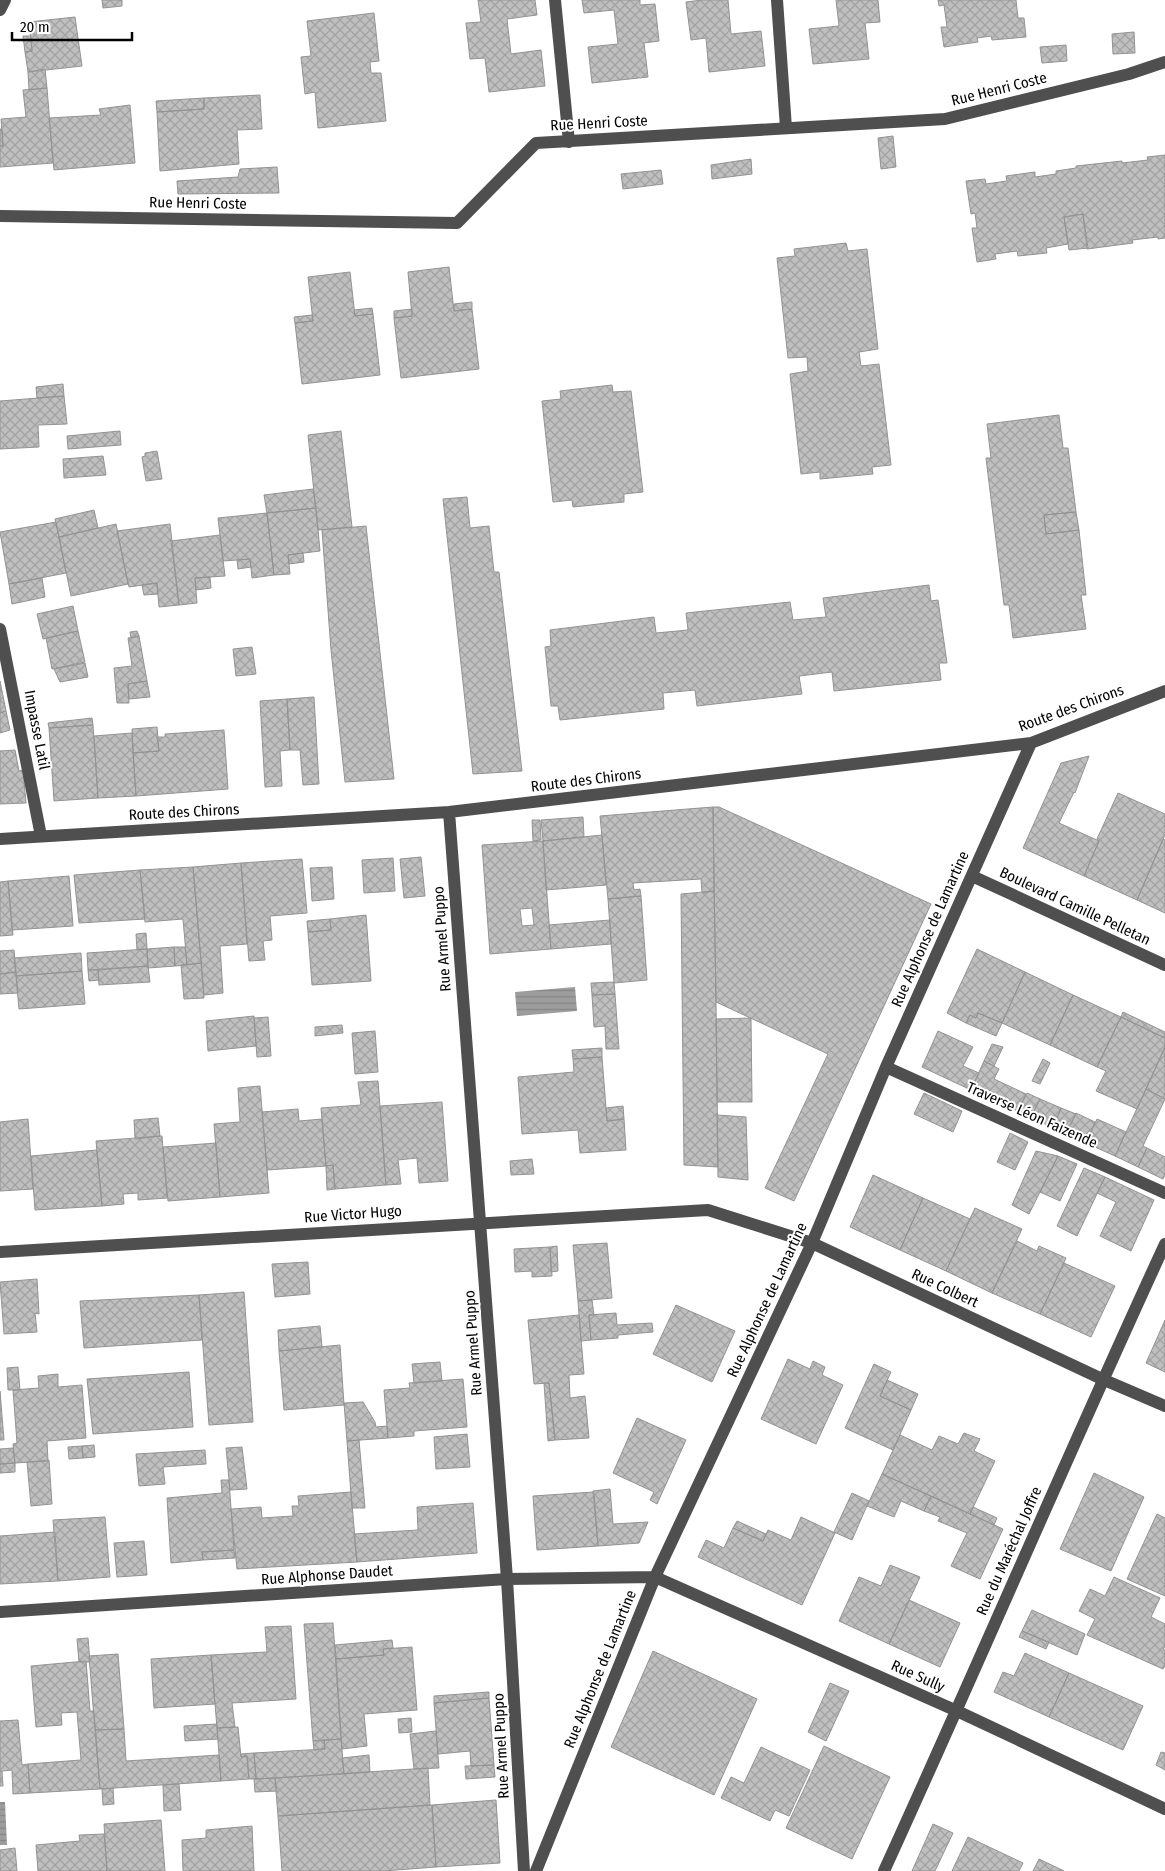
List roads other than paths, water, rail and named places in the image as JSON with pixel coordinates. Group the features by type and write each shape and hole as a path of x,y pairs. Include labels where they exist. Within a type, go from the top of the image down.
{"street":[{"path":"0,10 5,0"},
{"path":"555,0 569,142"},
{"path":"777,0 786,128"},
{"name":"Rue Henri Coste","path":"0,216 457,223 536,144 945,119 1129,74 1165,62"},
{"name":"Impasse Latil","path":"0,629 41,836"},
{"name":"Route des Chirons","path":"0,839 449,812 1031,743 1165,691"},
{"name":"Rue Alphonse de Lamartine","path":"536,1871 656,1577 812,1243 886,1067 1031,743"},
{"name":"Rue Armel Puppo","path":"449,812 508,1579 524,1871"},
{"name":"Boulevard Camille Pelletan","path":"972,876 1165,965"},
{"name":"Traverse Léon Faizende","path":"886,1067 1165,1193"},
{"name":"Rue Victor Hugo","path":"0,1252 708,1210"},
{"name":"Rue Colbert","path":"708,1210 812,1243 1102,1379 1165,1406"},
{"name":"Rue du Maréchal Joffre","path":"884,1871 957,1710 1102,1379 1165,1244"},
{"name":"Rue Alphonse Daudet","path":"0,1612 508,1579 656,1577"},
{"name":"Rue Sully","path":"656,1577 957,1710 1165,1809"}]}
